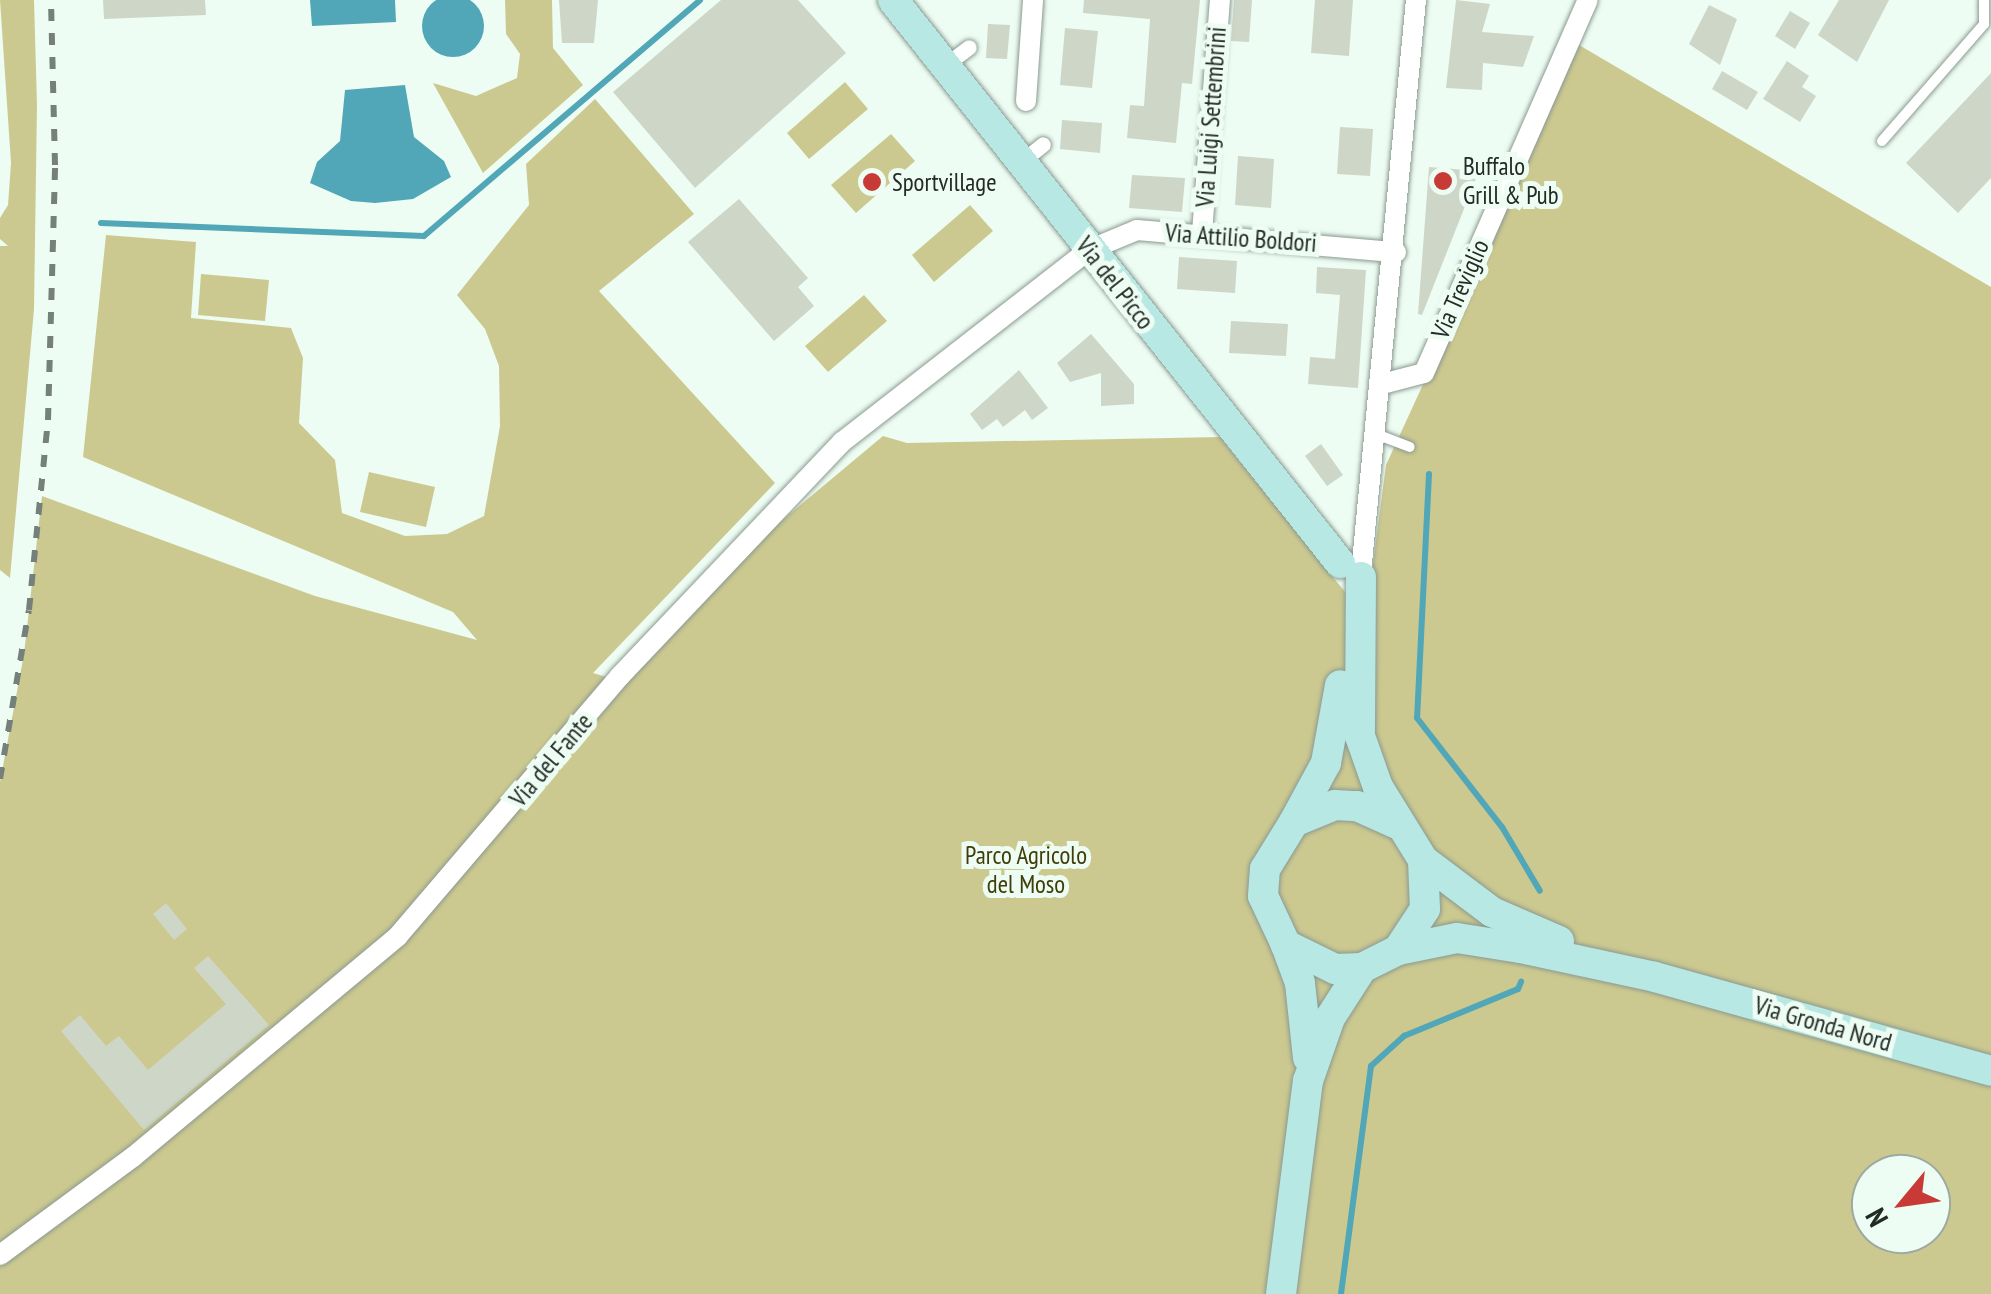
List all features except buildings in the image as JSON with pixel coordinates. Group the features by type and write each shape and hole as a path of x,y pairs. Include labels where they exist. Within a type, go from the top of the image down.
{"main road":[{"name":"Via del Picco","path":"906,5 944,66 1032,153 1052,202 1094,248 1350,571"},
{"path":"1281,1294 1308,1082 1306,1019 1286,945 1263,896 1265,869 1326,763 1338,719 1350,571"},
{"path":"1286,945 1334,969 1362,968 1398,950 1424,909 1423,860 1397,824 1360,736 1350,571"},
{"path":"1294,822 1335,805 1368,809 1397,824"},
{"name":"Via Gronda Nord","path":"1423,860 1492,912 1655,977"},
{"name":"Via Gronda Nord","path":"1398,950 1435,940 1483,940 1655,977 1991,1071"},
{"path":"1308,1082 1330,1018 1362,968"}],"street":[{"path":"1026,102 1033,0"},
{"name":"Via Luigi Settembrini","path":"1202,233 1220,0"},
{"path":"1350,571 1370,521 1416,0"},
{"name":"Via Treviglio","path":"1382,384 1412,381 1424,373 1588,0"},
{"path":"944,66 969,47"},
{"name":"Via Attilio Boldori","path":"1094,248 1137,230 1396,252"},
{"name":"Via del Fante","path":"0,1255 133,1157 398,936 620,676 842,442 1094,248"}],"lane":[{"path":"1882,141 1984,24 1984,0"},
{"path":"1376,434 1410,448"}],"green space":[{"path":"0,0 34,0 37,105 34,309 10,578 0,570 0,246 8,246 0,239 0,218 8,205 11,163"},
{"path":"505,0 552,0 553,48 583,85 483,173 433,83 476,96 517,78 520,54 506,34"},
{"name":"Parco Agricolo del Moso","path":"1579,45 1991,287 1991,1294 0,1294 0,782 24,654 42,496 315,596 477,640 453,612 83,457 106,235 196,242 191,318 291,328 303,358 299,423 335,460 342,513 405,536 447,534 484,516 500,426 499,366 485,329 457,295 529,205 526,164 595,99 694,214 599,291 775,483 593,673 623,682 737,558 883,436 907,443 1220,437 1366,618 1386,465"},
{"path":"845,82 868,109 809,159 787,133"},
{"path":"891,134 915,161 856,213 831,185"},
{"path":"970,205 993,231 934,282 912,255"},
{"path":"201,274 269,280 265,321 198,315"},
{"path":"864,295 887,321 828,372 805,346"},
{"path":"369,472 435,487 426,527 360,512"}],"water":[{"path":"453,-5 475,4 484,26 475,48 453,57 431,48 422,26 431,4"},
{"path":"310,0 395,0 396,22 312,26"},
{"path":"405,85 414,137 444,161 451,177 413,199 375,203 351,201 310,183 317,162 340,141 345,90"}],"waterway":[{"path":"101,223 424,236 700,0"},
{"path":"1429,474 1417,718 1502,827 1540,891"},
{"path":"1341,1294 1371,1066 1404,1036 1518,989 1521,982"}],"railway":[{"path":"0,779 29,610 48,420 55,165 51,0"}],"place":[{"name":"Buffalo Grill & Pub","path":"1443,181"},
{"name":"Sportvillage","path":"872,182"}]}
